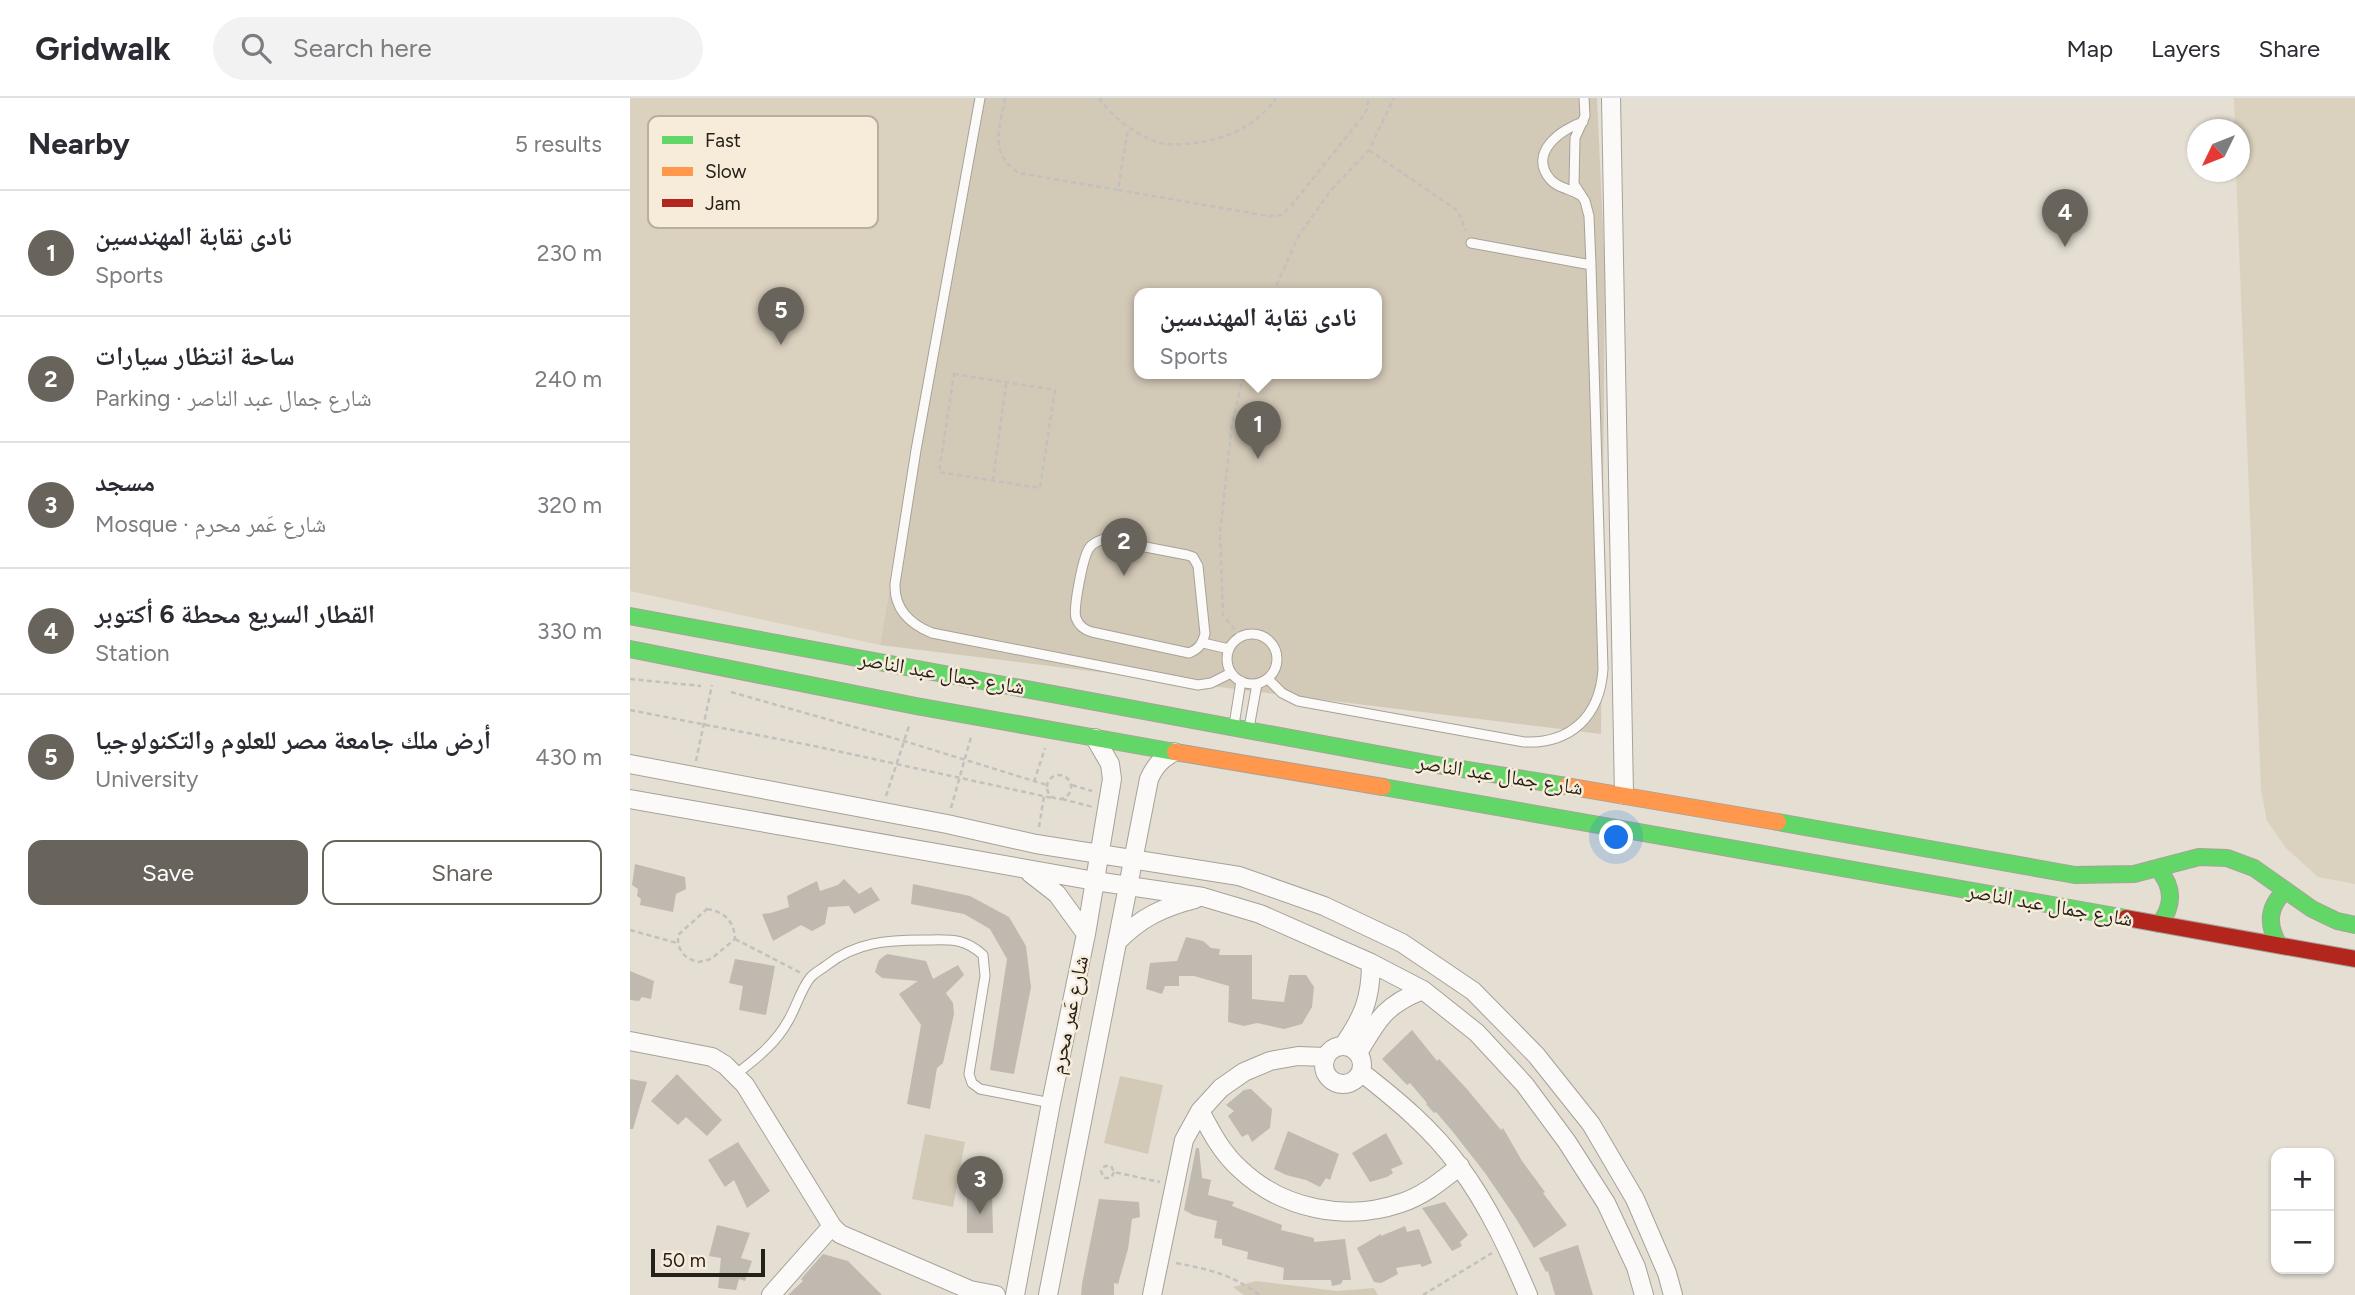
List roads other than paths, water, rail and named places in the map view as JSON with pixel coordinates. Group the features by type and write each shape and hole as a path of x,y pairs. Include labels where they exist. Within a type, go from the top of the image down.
{"main road":[{"name":"شارع جمال عبد الناصر","path":"630,616 1437,765 1624,795 2075,875 2114,876 2158,869 2199,858 2227,858 2254,868 2312,909 2337,921 2355,925"},
{"name":"شارع جمال عبد الناصر","path":"630,649 1052,731 1436,796 2355,959"},
{"path":"1436,796 1443,778 1437,765"},
{"path":"2158,869 2168,881 2171,897 2168,912 2158,924"},
{"path":"2278,945 2271,932 2270,916 2275,902 2286,891"}],"street":[{"path":"1611,98 1624,795"},
{"name":"شارع عَمر محرم","path":"1015,1295 1051,1103 1087,934 1112,779 1110,764 1095,738"},
{"name":"شارع عَمر محرم","path":"1048,1295 1149,779 1154,767 1174,752"},
{"path":"630,764 947,824 1036,844 1239,876 1324,906 1402,943 1473,992 1536,1055 1591,1124 1635,1199 1667,1273 1673,1295"},
{"path":"630,799 1095,881 1203,897 1260,914 1371,963 1423,990 1477,1033 1525,1085 1567,1142 1606,1203 1636,1267 1644,1295"},
{"path":"1021,868 1039,878 1057,894 1087,934"},
{"path":"1117,942 1134,924 1155,911 1203,897"},
{"path":"1350,1049 1367,1004 1371,985 1371,963"},
{"path":"1350,1049 1361,1059 1361,1072 1350,1082 1336,1082 1326,1072 1326,1057 1330,1051 1350,1049 1385,1011 1401,998 1423,990"},
{"path":"630,1041 712,1057 736,1074 832,1226 850,1239 970,1292 996,1295"},
{"path":"1152,1295 1184,1140 1200,1111 1221,1088 1244,1072 1270,1061 1298,1056 1326,1057"},
{"path":"1361,1072 1413,1115 1460,1166 1507,1244 1528,1295"},
{"path":"1200,1111 1217,1142 1239,1169 1267,1190 1299,1204 1333,1212 1368,1211 1401,1203 1433,1188 1460,1166"},
{"path":"771,1295 832,1226"}],"lane":[{"path":"980,98 916,450 895,584 898,604 914,624 932,633 1198,685 1211,683 1231,673"},
{"path":"1268,679 1282,694 1298,701 1524,742 1551,740 1563,736 1585,719 1599,696 1603,669 1589,216 1574,184 1576,138 1583,122 1584,98"},
{"path":"1581,195 1558,186 1549,179 1544,167 1544,154 1549,142 1570,126 1583,122"},
{"path":"1471,243 1591,265"},
{"path":"1104,539 1193,557 1198,566 1205,634 1203,643 1189,653 1092,632 1080,626 1076,621 1075,608 1087,550 1104,539"},
{"path":"1256,634 1271,641 1276,648 1277,665 1268,679 1257,684 1241,681 1231,673 1227,657 1229,649 1240,636 1256,634"},
{"path":"1203,643 1229,649"},
{"path":"1241,681 1241,728"},
{"path":"1241,728 1257,684"},
{"path":"736,1074 756,1060 787,1024 810,978 836,958 861,946 888,940 960,940 983,955 985,976 970,1079 980,1089 1051,1103"}],"place":[{"name":"القطار السريع محطة 6 أكتوبر","path":"2065,247"},
{"name":"أرض ملك جامعة مصر للعلوم والتكنولوجيا","path":"781,345"},
{"name":"نادى نقابة المهندسين","path":"1258,459"},
{"name":"ساحة انتظار سيارات","path":"1124,576"},
{"name":"مسجد","path":"980,1214"}]}
